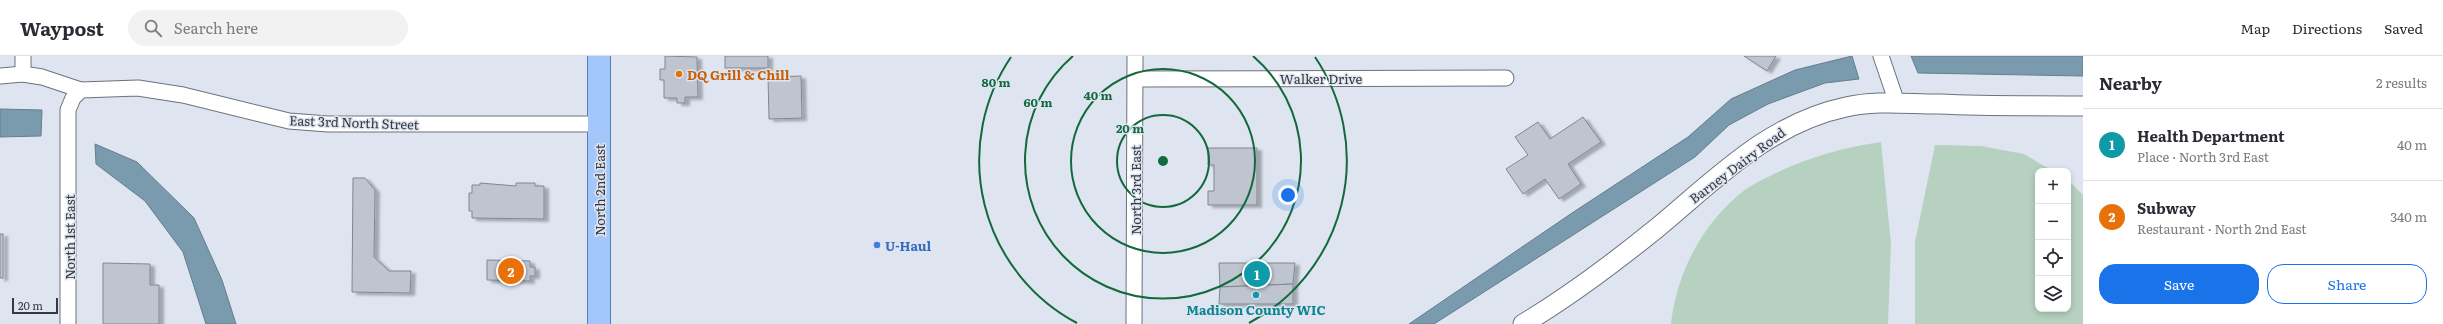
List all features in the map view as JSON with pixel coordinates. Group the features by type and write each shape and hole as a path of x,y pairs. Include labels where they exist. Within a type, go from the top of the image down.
{"main road":[{"name":"North 2nd East","path":"599,56 599,324"}],"street":[{"path":"23,56 23,74"},
{"name":"North 3rd East","path":"1134,324 1135,56"},
{"path":"1881,56 1897,103"},
{"path":"0,76 23,74 42,77 81,90"},
{"name":"Walker Drive","path":"1135,79 1506,78"},
{"name":"East 3rd North Street","path":"81,90 117,87 138,88 183,95 289,121 328,124 599,124"},
{"name":"North 1st East","path":"68,324 68,110 72,98 81,90"},
{"name":"Barney Dairy Road","path":"1523,324 1580,286 1657,228 1716,177 1786,127 1815,115 1847,106 1897,103 2083,106"}],"green space":[{"path":"1881,142 1891,244 1888,324 1671,324 1679,285 1695,249 1705,232 1717,217 1746,189 1783,170 1810,159 1852,147"},
{"path":"1935,145 1981,146 2024,154 2048,168 2035,168 2035,312 2071,312 2071,183 2083,195 2083,324 1915,324 1915,242"}],"water":[{"path":"1852,56 1859,79 1825,83 1768,104 1729,125 1695,157 1434,324 1409,324 1572,213 1688,137 1731,99 1795,70"},
{"path":"1911,56 2083,56 2083,76 1918,73"},
{"path":"0,109 42,110 41,136 0,137"},
{"path":"95,144 137,162 194,218 222,280 236,324 206,324 183,252 145,201 96,164"}],"building":[{"name":"DQ Grill & Chill","path":"665,56 697,57 698,97 685,97 685,103 677,103 677,98 664,98 664,80 660,80 660,69 665,69"},
{"path":"725,56 768,56 768,68 725,68"},
{"path":"1744,56 1776,56 1767,71"},
{"path":"801,76 802,118 769,119 768,77"},
{"path":"1583,117 1601,142 1568,164 1581,184 1559,199 1545,179 1523,194 1506,169 1528,155 1515,137 1538,122 1550,139"},
{"path":"1208,148 1257,148 1257,205 1208,205 1208,191 1214,191 1214,165 1208,165"},
{"path":"353,178 365,178 375,190 374,257 389,271 411,271 410,293 352,292"},
{"path":"480,183 516,186 516,183 535,183 535,186 544,186 544,219 472,218 472,211 469,211 469,193 472,193 472,185 480,185"},
{"path":"0,234 3,234 3,278 0,278"},
{"path":"487,260 530,261 530,267 535,267 535,276 530,276 530,281 487,280"},
{"path":"103,263 150,264 150,285 159,285 159,324 103,324"},
{"path":"1219,263 1295,263 1293,284 1220,287"},
{"name":"Madison County WIC","path":"1293,284 1293,304 1219,304 1220,287"}],"place":[{"name":"DQ Grill & Chill","path":"679,74"},
{"name":"U-Haul","path":"877,245"},
{"name":"Subway","path":"511,271"},
{"name":"Health Department","path":"1257,274"},
{"name":"Madison County WIC","path":"1256,295"}]}
